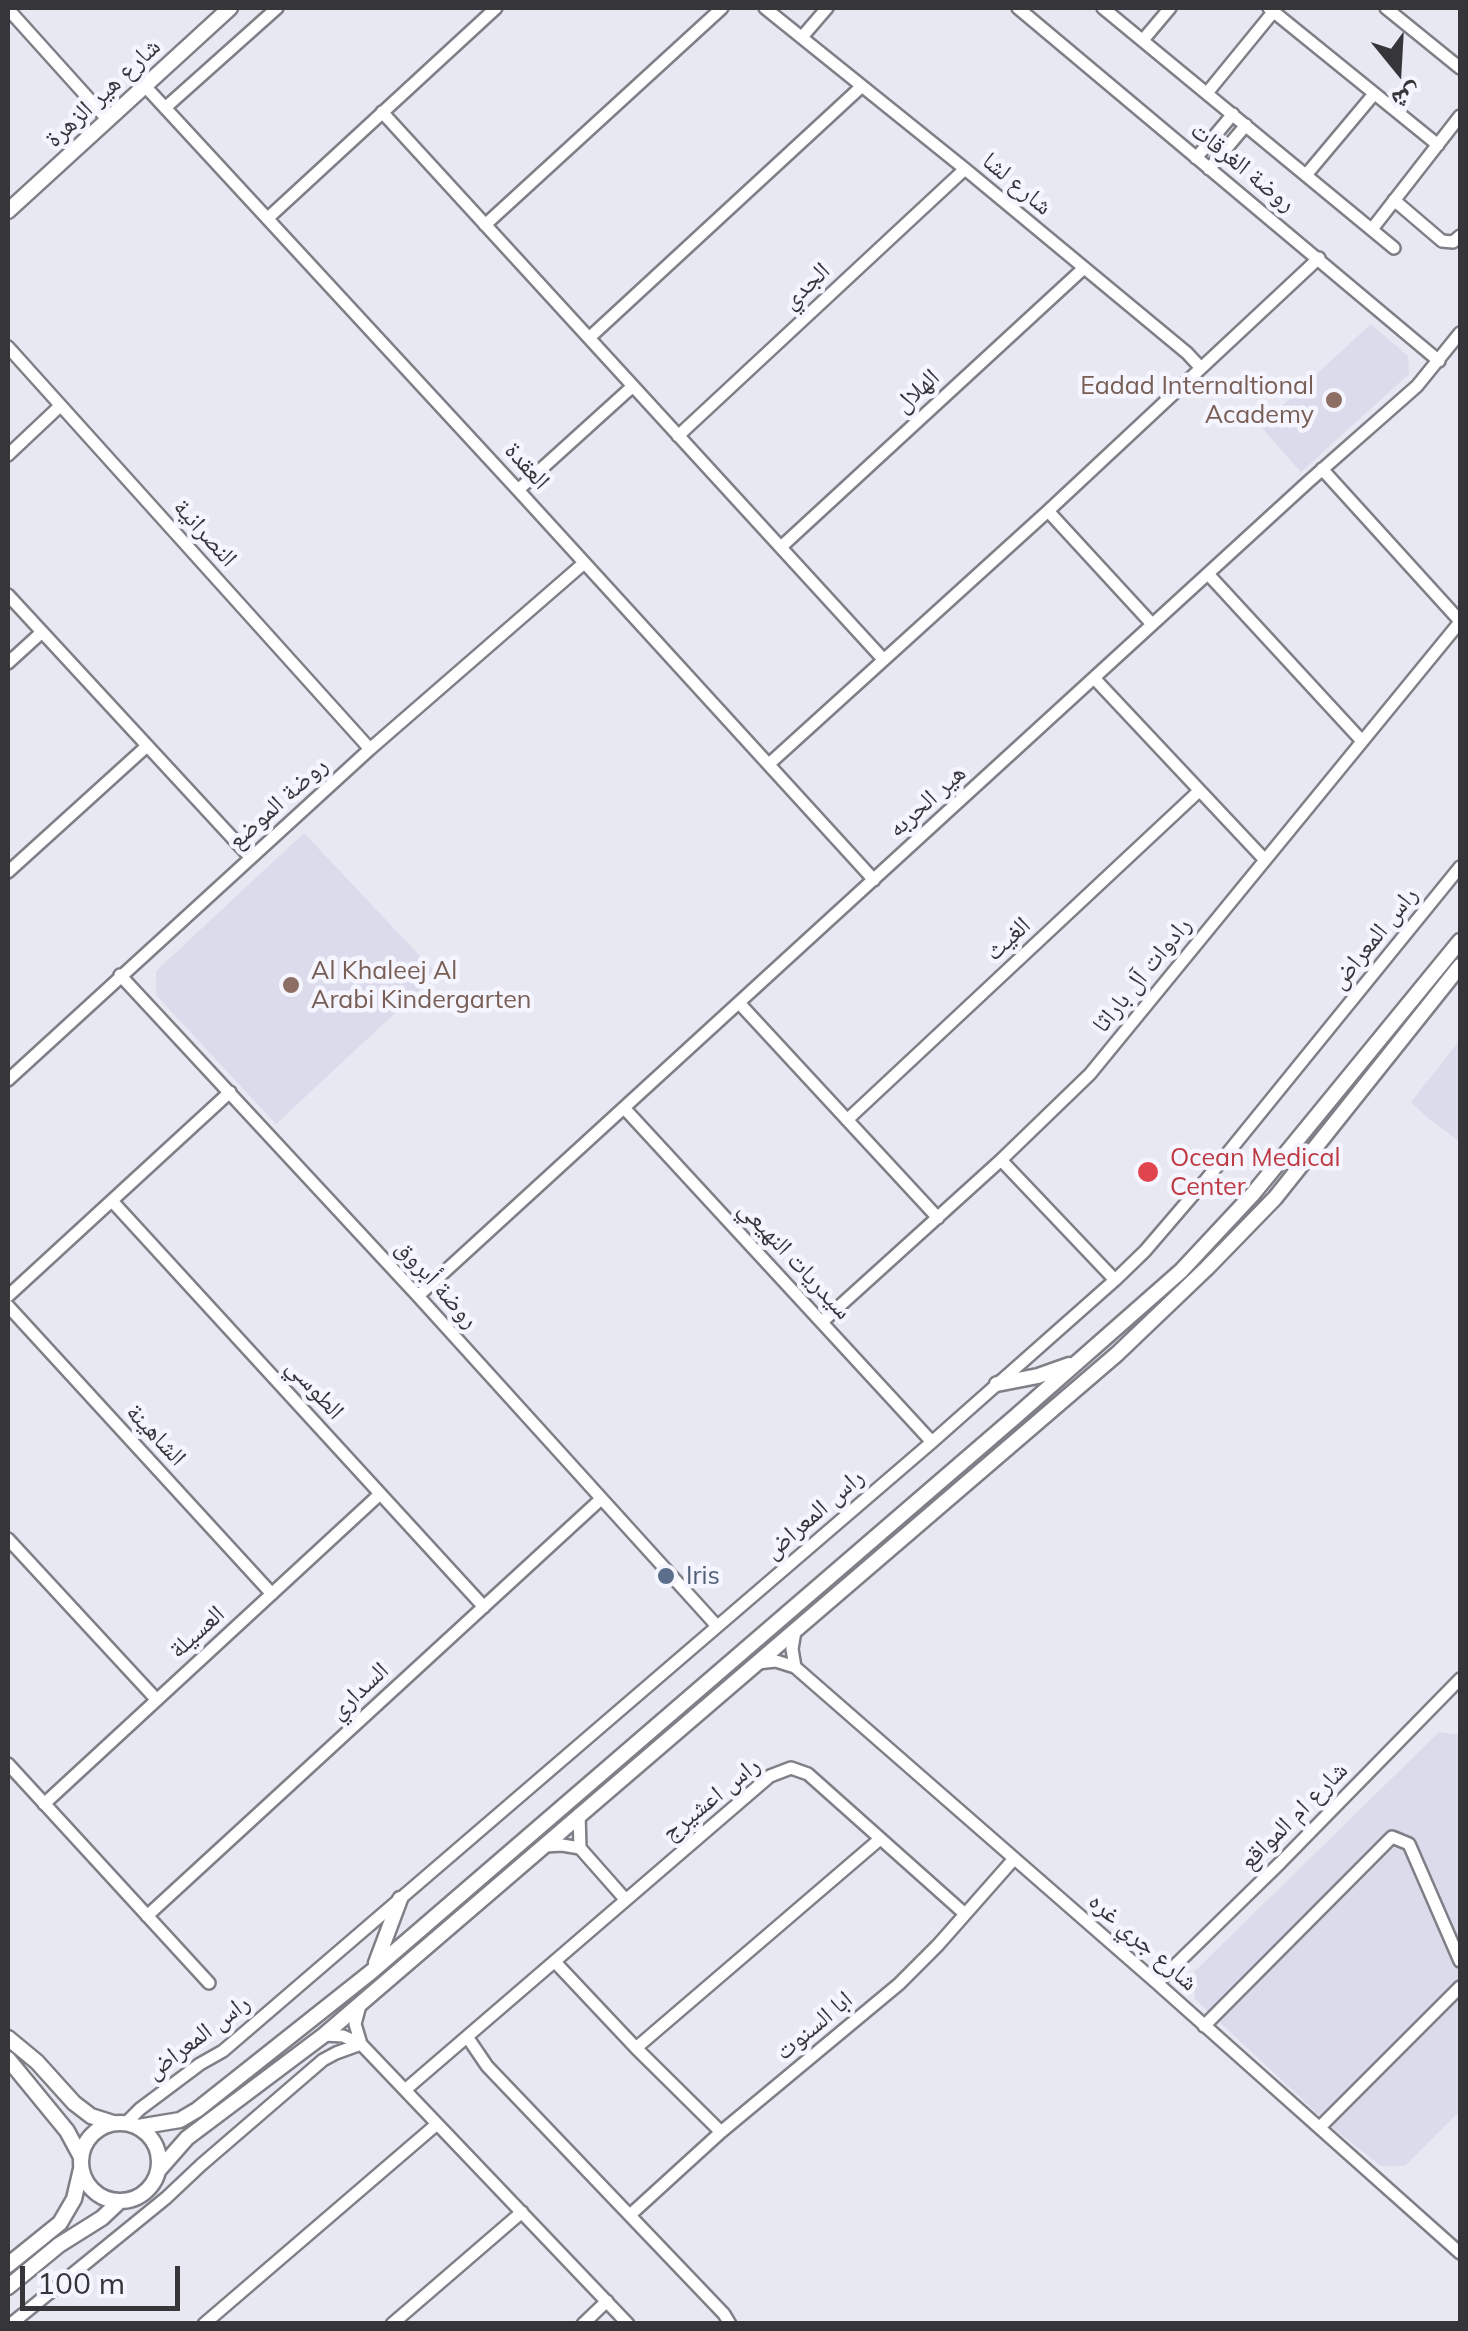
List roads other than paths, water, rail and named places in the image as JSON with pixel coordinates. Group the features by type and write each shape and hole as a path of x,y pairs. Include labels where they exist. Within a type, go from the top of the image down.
{"street":[{"name":"شارع هير الزهرة","path":"8,211 230,8"},
{"path":"165,108 277,8"},
{"path":"268,218 496,8"},
{"path":"485,225 722,8"},
{"name":"شارع لشا","path":"764,8 965,169 1202,368"},
{"path":"802,37 827,8"},
{"name":"روضة الغرقات","path":"1018,8 1439,360"},
{"path":"1103,8 1394,248"},
{"path":"1143,40 1170,8"},
{"path":"1386,8 1460,68"},
{"path":"8,9 107,119"},
{"path":"1207,93 1272,9 1438,145"},
{"name":"العقدة","path":"144,85 874,880"},
{"path":"589,338 861,86"},
{"path":"1306,175 1374,94"},
{"path":"382,112 883,659"},
{"path":"1196,158 1232,114"},
{"path":"1372,229 1460,116"},
{"path":"1210,168 1246,125"},
{"name":"الجدي","path":"678,436 965,169"},
{"path":"1394,200 1444,242 1454,242 1460,236"},
{"path":"769,764 1320,258"},
{"name":"الهلال","path":"781,548 1084,268"},
{"name":"هير الحربه","path":"418,1296 1417,386 1460,333"},
{"name":"النصرانية","path":"8,347 370,750"},
{"path":"518,490 633,386"},
{"path":"8,456 60,406"},
{"path":"1322,469 1460,622"},
{"path":"1048,511 1152,624"},
{"name":"روضة الموضع","path":"8,1080 370,750 584,564"},
{"path":"1208,574 1362,741"},
{"path":"8,594 251,858"},
{"name":"رادوات آل باراثا","path":"822,1322 1090,1074 1460,622"},
{"path":"8,663 42,632"},
{"path":"1094,678 1265,860"},
{"path":"8,872 148,746"},
{"name":"الغيث","path":"847,1120 1199,791"},
{"name":"راس المعراض","path":"126,2125 200,2064 223,2051 932,1442 1145,1251 1460,867"},
{"path":"8,2266 60,2223 74,2199 84,2145 92,2135 102,2127 180,2120 198,2110 372,1972 1181,1271 1252,1196 1460,942"},
{"path":"158,2171 187,2138 324,2036 1117,1354 1275,1198 1460,966"},
{"name":"روضة أبروق","path":"120,975 717,1626"},
{"path":"740,1004 938,1218"},
{"path":"8,1296 230,1092"},
{"name":"سيدريات النهيعي","path":"625,1109 932,1442"},
{"path":"1001,1160 1114,1280"},
{"name":"الطوسي","path":"112,1201 484,1607"},
{"name":"الشاهينة","path":"8,1306 272,1594"},
{"path":"997,1384 1038,1376 1079,1361"},
{"name":"العسيلة","path":"44,1804 380,1494"},
{"name":"السداري","path":"147,1916 601,1499"},
{"path":"8,1539 156,1699"},
{"path":"756,1664 776,1661 794,1667 796,1630"},
{"name":"شارع جري غره","path":"794,1667 1460,2253"},
{"name":"شارع ام المواقع","path":"1157,1983 1280,1864 1460,1679"},
{"path":"8,1764 208,1983"},
{"name":"راس اعشيرج","path":"405,2090 770,1776 791,1768 808,1774 965,1914"},
{"path":"580,1814 580,1848"},
{"path":"1204,2026 1392,1837 1409,1844 1460,1961"},
{"path":"636,2048 880,1839"},
{"path":"543,1846 562,1844 580,1848 625,1900"},
{"name":"ابا السنوت","path":"630,2214 721,2132 899,1984 1013,1860"},
{"path":"372,1972 400,1899"},
{"path":"555,1962 721,2132"},
{"path":"1320,2128 1460,1987"},
{"path":"360,2005 355,2024 360,2044"},
{"path":"324,2036 343,2036 360,2044 628,2324"},
{"path":"8,2038 91,2116 148,2135 159,2158 153,2183 144,2193 120,2202 90,2188 67,2131 8,2059"},
{"path":"468,2038 487,2066 730,2324"},
{"path":"11,2324 166,2198 324,2060 360,2044"},
{"path":"204,2324 437,2124"},
{"path":"8,2287 120,2202"},
{"path":"392,2324 522,2212"},
{"path":"583,2324 606,2301"},
{"path":"217,2312 226,2324"}],"place":[{"name":"Eadad Internaltional Academy","path":"1334,400"},
{"name":"Al Khaleej Al Arabi Kindergarten","path":"291,985"},
{"name":"Ocean Medical Center","path":"1148,1172"},
{"name":"Iris","path":"666,1576"}]}
